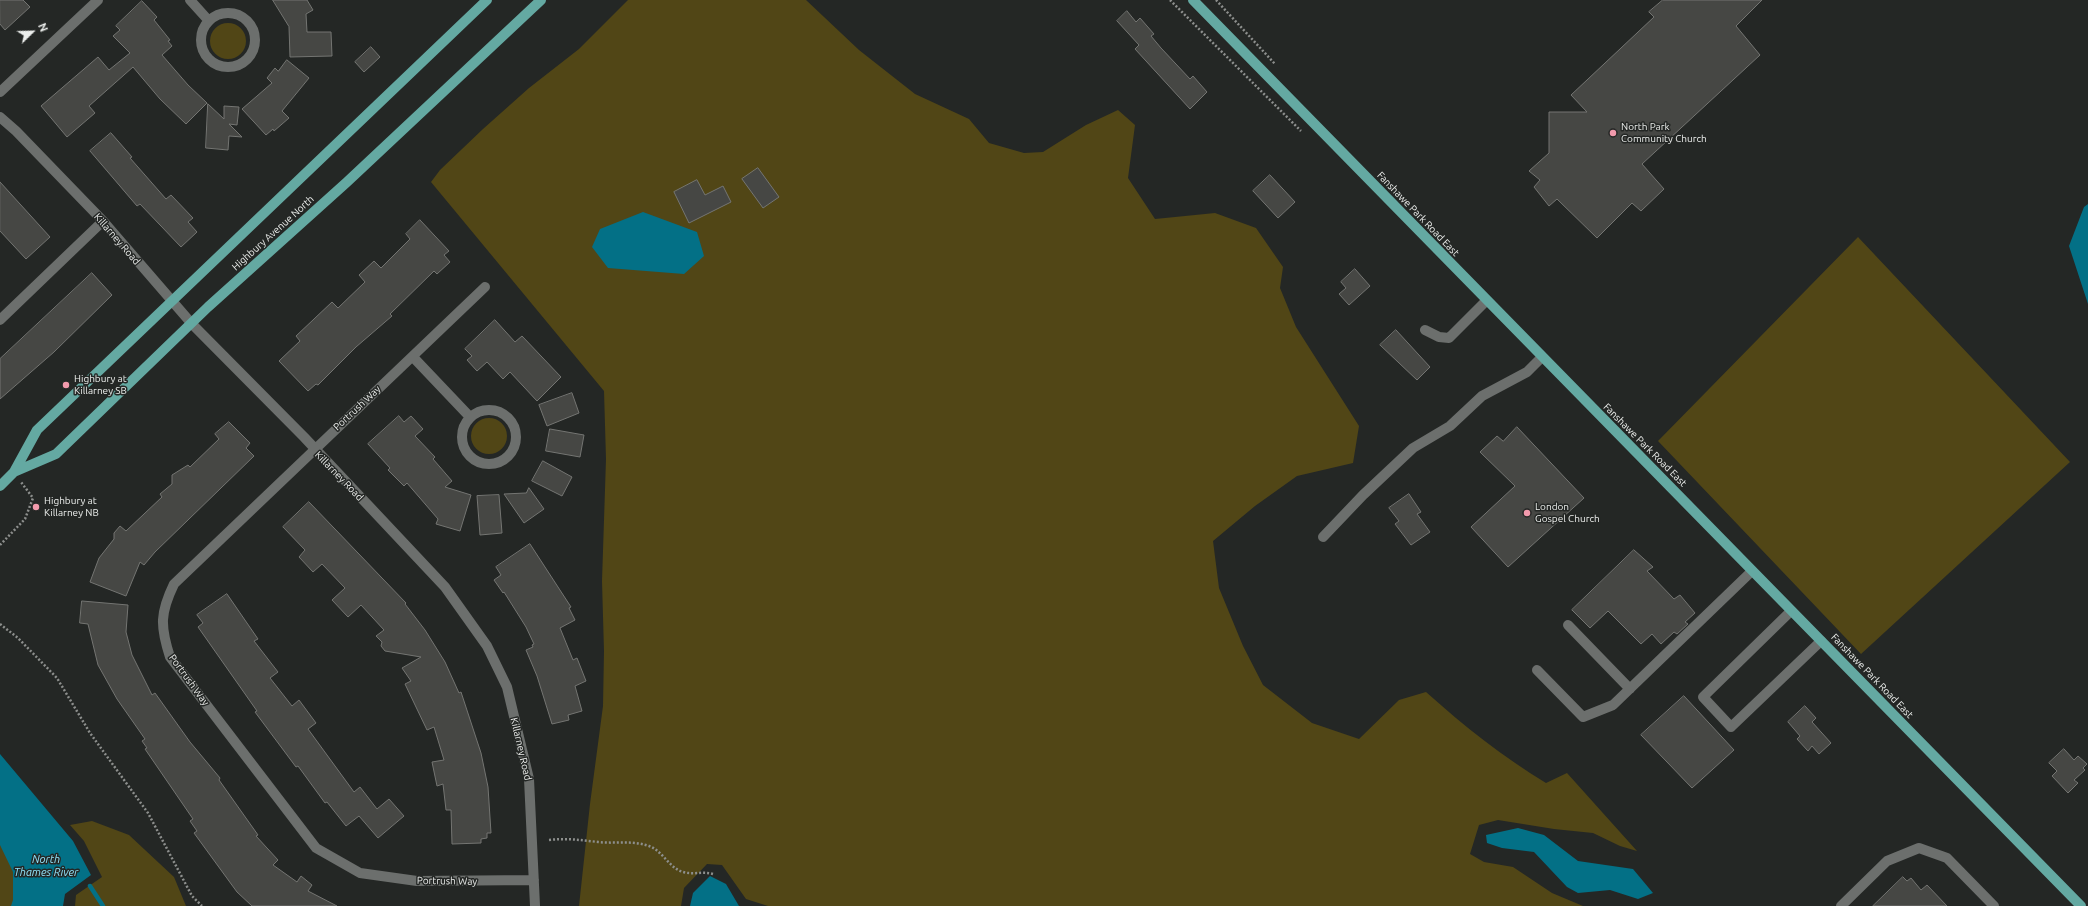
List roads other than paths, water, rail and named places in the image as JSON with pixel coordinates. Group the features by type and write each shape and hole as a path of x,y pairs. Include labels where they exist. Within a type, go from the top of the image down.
{"main road":[{"name":"Highbury Avenue North","path":"0,486 14,472 37,430 173,302 487,0"},
{"name":"Highbury Avenue North","path":"14,472 56,454 208,307 347,182 541,0"},
{"name":"Fanshawe Park Road East","path":"1193,0 2081,906"}],"street":[{"path":"0,92 98,0"},
{"path":"190,0 209,21"},
{"path":"226,13 243,17 250,23 254,31 255,44 250,57 244,63 227,68 218,66 205,54 202,45 202,36 209,21 226,13"},
{"name":"Killarney Road","path":"0,117 16,131 102,221 192,324 445,587 487,646 506,687 529,780 535,906"},
{"path":"0,320 102,221"},
{"name":"Portrush Way","path":"485,287 413,357 313,449 174,584 165,603 162,620 170,657 316,848 360,873 417,881 534,880"},
{"path":"1426,330 1439,337 1449,338 1486,300"},
{"path":"413,357 470,417"},
{"path":"1322,537 1363,494 1413,448 1450,426 1482,396 1527,372 1542,357"},
{"path":"486,409 504,413 510,419 516,432 515,445 511,453 504,459 492,464 479,462 471,457 462,442 462,433 465,424 470,417 486,409"},
{"path":"1537,670 1582,717 1613,705 1752,571"},
{"path":"1791,611 1703,697 1731,727 1821,641"},
{"path":"1568,625 1630,689"},
{"path":"1841,906 1887,861 1919,848 1947,858 1994,906"}],"water":[{"path":"2088,204 2088,304 2069,246 2084,207"},
{"path":"643,212 697,232 704,256 684,274 608,268 592,247 600,229"},
{"name":"North Thames River","path":"0,754 73,841 91,875 65,894 63,906 11,906 13,900 13,872 0,845"},
{"path":"1518,828 1544,835 1578,861 1633,869 1653,893 1638,899 1610,890 1578,893 1567,887 1534,852 1502,848 1487,843 1486,835"},
{"path":"710,876 726,884 739,906 690,906 693,893"}],"waterway":[{"name":"North Thames River","path":"90,886 103,906"}],"place":[{"name":"North Park Community Church","path":"1613,133"},
{"name":"Highbury at Killarney SB","path":"66,385"},
{"name":"Highbury at Killarney NB","path":"36,507"},
{"name":"London Gospel Church","path":"1527,513"}]}
